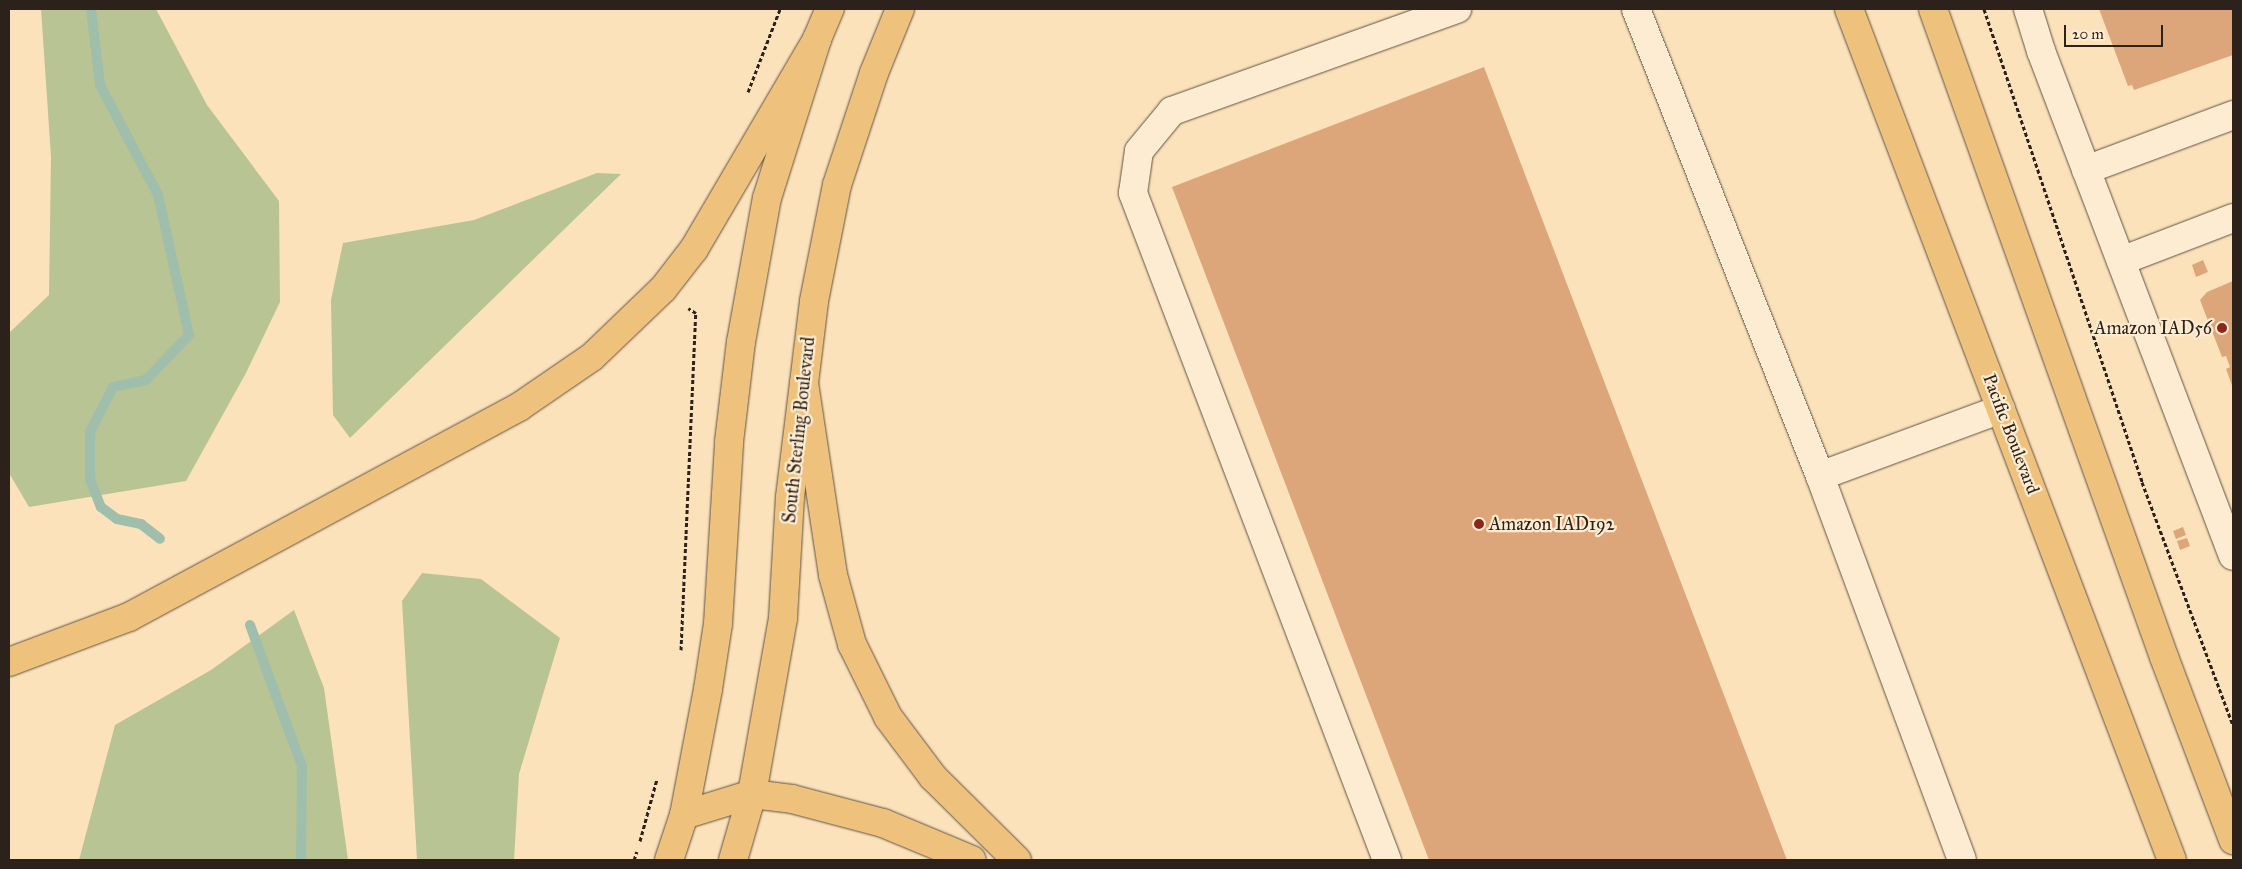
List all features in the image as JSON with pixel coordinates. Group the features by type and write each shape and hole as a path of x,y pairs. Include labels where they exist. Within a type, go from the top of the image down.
{"main road":[{"path":"669,860 684,816 718,624 729,442 750,291 766,198 817,40 830,9"},
{"name":"South Sterling Boulevard","path":"733,860 752,794 783,618 790,497 814,301 837,186 874,72 900,9"},
{"name":"Pacific Boulevard","path":"1849,9 2172,860"},
{"path":"1934,9 2164,657 2233,840"},
{"path":"9,662 129,617 519,407 592,357 663,288 694,249 817,40"},
{"path":"804,384 833,575 852,644 888,717 933,777 1018,860"},
{"path":"684,816 752,794 792,799 883,823 972,860"}],"lane":[{"path":"1387,860 1133,193 1139,151 1172,111 1456,9"},
{"path":"1636,9 1820,476 1962,860"},
{"path":"2028,9 2086,170 2233,556"},
{"path":"2086,170 2233,115"},
{"path":"2121,260 2233,218"},
{"path":"1820,476 2001,409"}],"path":[{"path":"747,95 780,9"},
{"path":"1984,9 2142,482 2233,725"},
{"path":"663,288 696,313 680,653"},
{"path":"634,860 657,777"}],"green space":[{"path":"41,9 156,9 207,105 279,201 280,302 246,373 186,481 29,507 9,473 9,333 49,295 51,157"},
{"path":"597,173 621,174 350,438 333,415 331,300 343,243 474,220"},
{"path":"422,573 481,579 560,638 519,774 514,860 417,860 402,601"},
{"path":"294,610 324,688 348,860 79,860 115,725 211,670"}],"building":[{"path":"2099,9 2233,9 2233,55 2134,90 2132,85 2128,86"},
{"name":"Amazon IAD192","path":"1484,67 1787,860 1429,860 1172,187"},
{"path":"2203,260 2208,272 2196,277 2192,265"},
{"name":"Amazon IAD56","path":"2233,281 2233,388 2226,369 2230,367 2226,356 2222,357 2200,300 2207,292"},
{"path":"2183,527 2186,535 2176,539 2173,531"},
{"path":"2187,538 2190,546 2180,550 2177,541"}],"waterway":[{"path":"91,9 100,85 158,195 189,335 146,380 113,387 90,432 90,479 101,507 117,519 141,524 160,539"},
{"path":"250,625 302,766 301,860"}],"place":[{"name":"Amazon IAD56","path":"2222,328"},
{"name":"Amazon IAD192","path":"1479,524"}]}
